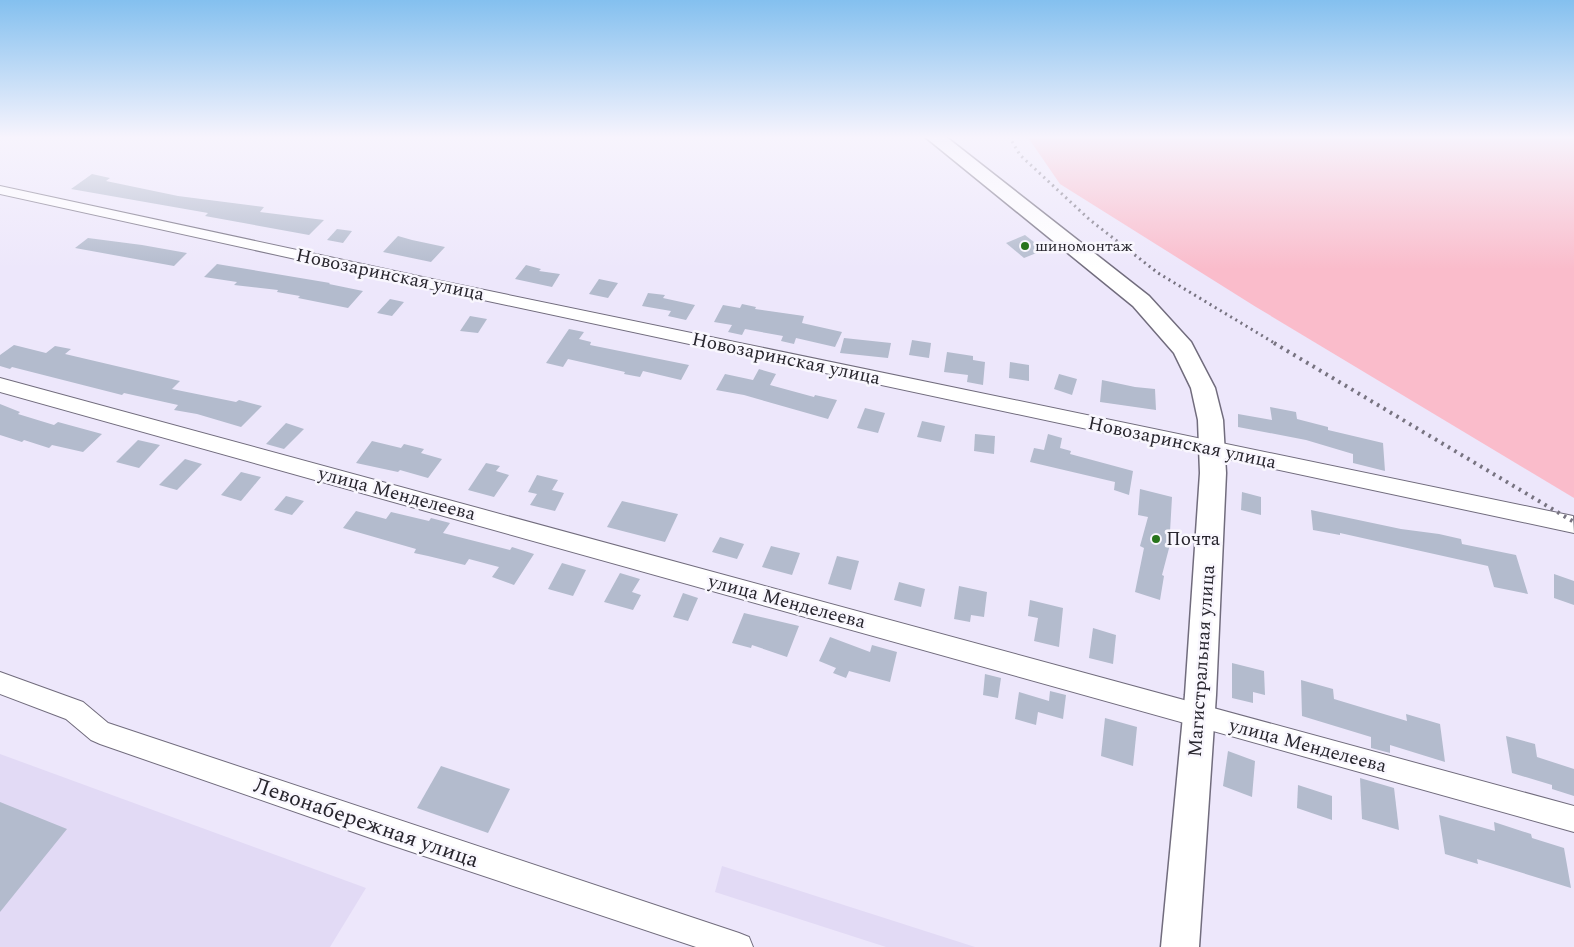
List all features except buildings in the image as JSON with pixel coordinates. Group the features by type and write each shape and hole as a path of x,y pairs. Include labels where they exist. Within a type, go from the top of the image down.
{"main road":[{"name":"Магистральная улица","path":"989,180 1141,301 1172,331 1194,363 1208,404 1212,449 1208,565 1199,716 1180,947"}],"street":[{"name":"Новозаринская улица","path":"0,190 468,292 1573,525"},
{"name":"улица Менделеева","path":"0,385 1574,819"},
{"name":"Левонабережная улица","path":"0,683 74,710 100,732 379,828 739,947"}],"shaded area":[{"path":"1057,180 1574,180 1574,498 1256,307 1060,184"},
{"path":"0,754 366,888 330,947 0,947"},
{"path":"722,866 975,947 886,947 715,892"}],"railway":[{"path":"1047,180 1090,220 1158,273 1276,344"},
{"path":"1274,343 1574,522"}],"place":[{"name":"шиномонтаж","path":"1025,246"},
{"name":"Почта","path":"1156,539"}]}
